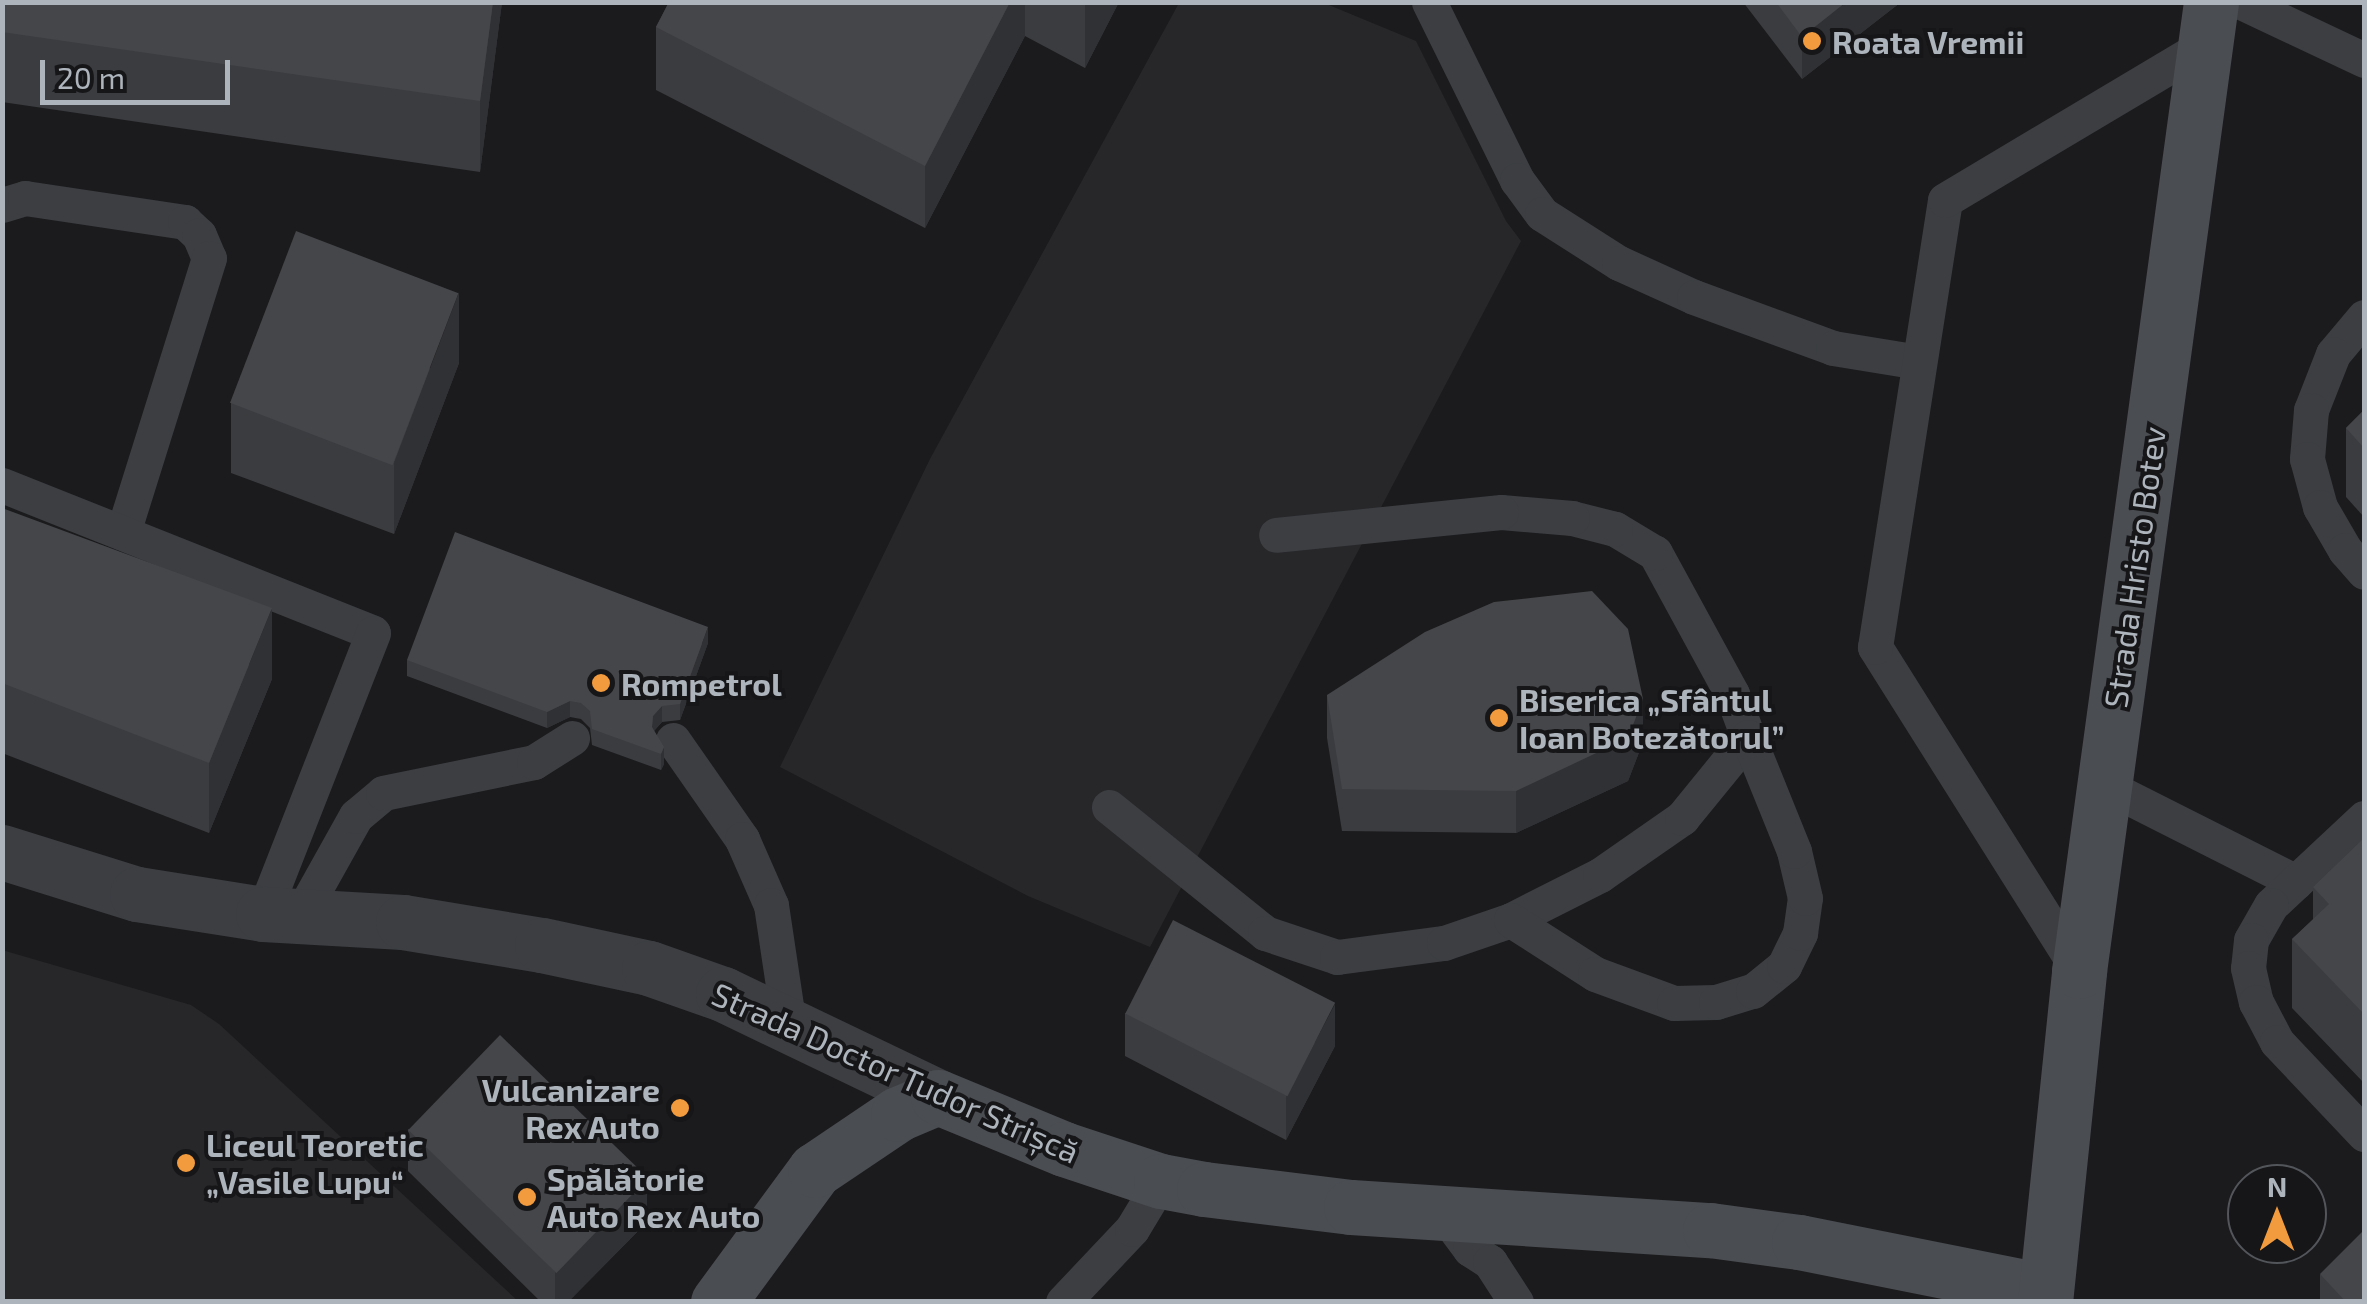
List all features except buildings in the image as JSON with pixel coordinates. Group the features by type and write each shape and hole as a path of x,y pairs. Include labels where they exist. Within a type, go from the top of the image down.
{"main road":[{"name":"Strada Hristo Botev","path":"2045,1296 2079,971 2208,24"},
{"name":"Strada Doctor Tudor Strișcă","path":"938,1097 1064,1149 1160,1181 1351,1207 1710,1230 1799,1242 2045,1296"},
{"path":"718,1302 815,1170 898,1114 938,1097"}],"street":[{"name":"Strada Doctor Tudor Strișcă","path":"2,852 137,894 281,915 403,922 649,968 723,994 938,1097"}],"lane":[{"path":"1429,2 1517,180 1542,214 1572,236 1619,263 1694,296 1833,348 1920,362"},
{"path":"2241,2 2364,60"},
{"path":"2079,971 1875,647 1944,200 2208,24"},
{"path":"2,205 25,198 184,222 199,234 209,258 123,533"},
{"path":"2364,317 2333,354 2311,410 2308,459 2320,506 2345,550 2364,572"},
{"path":"2,486 373,632 281,915"},
{"path":"1276,535 1501,512 1572,518 1615,529 1655,553 1732,694 1794,851 1805,898 1800,933 1784,966 1754,991 1716,1002 1674,1003 1595,974 1510,920"},
{"path":"1110,807 1266,933 1336,957 1444,944 1510,920 1647,846 1682,818 1748,736"},
{"path":"281,915 356,816 383,793 534,762 572,738"},
{"path":"672,740 742,840 771,904 789,1026"},
{"path":"2104,785 2296,882"},
{"path":"2364,818 2271,904 2252,940 2248,968 2256,1002 2277,1042 2364,1134"},
{"path":"1063,1302 1132,1229 1160,1181"},
{"path":"1444,1214 1470,1249 1490,1262 1516,1302"}],"shaded area":[{"path":"1179,3 1324,3 1416,41 1506,221 1521,241 1150,947 1028,896 780,767 930,459"},
{"name":"Liceul Teoretic „Vasile Lupu“","path":"2,950 191,1005 219,1024 518,1301 3,1301"}],"place":[{"name":"Roata Vremii","path":"1812,41"},
{"name":"Rompetrol","path":"601,683"},
{"name":"Biserica „Sfântul Ioan Botezătorul”","path":"1499,718"},
{"name":"Vulcanizare Rex Auto","path":"680,1108"},
{"name":"Liceul Teoretic „Vasile Lupu“","path":"186,1163"},
{"name":"Spălătorie Auto Rex Auto","path":"527,1197"}]}
